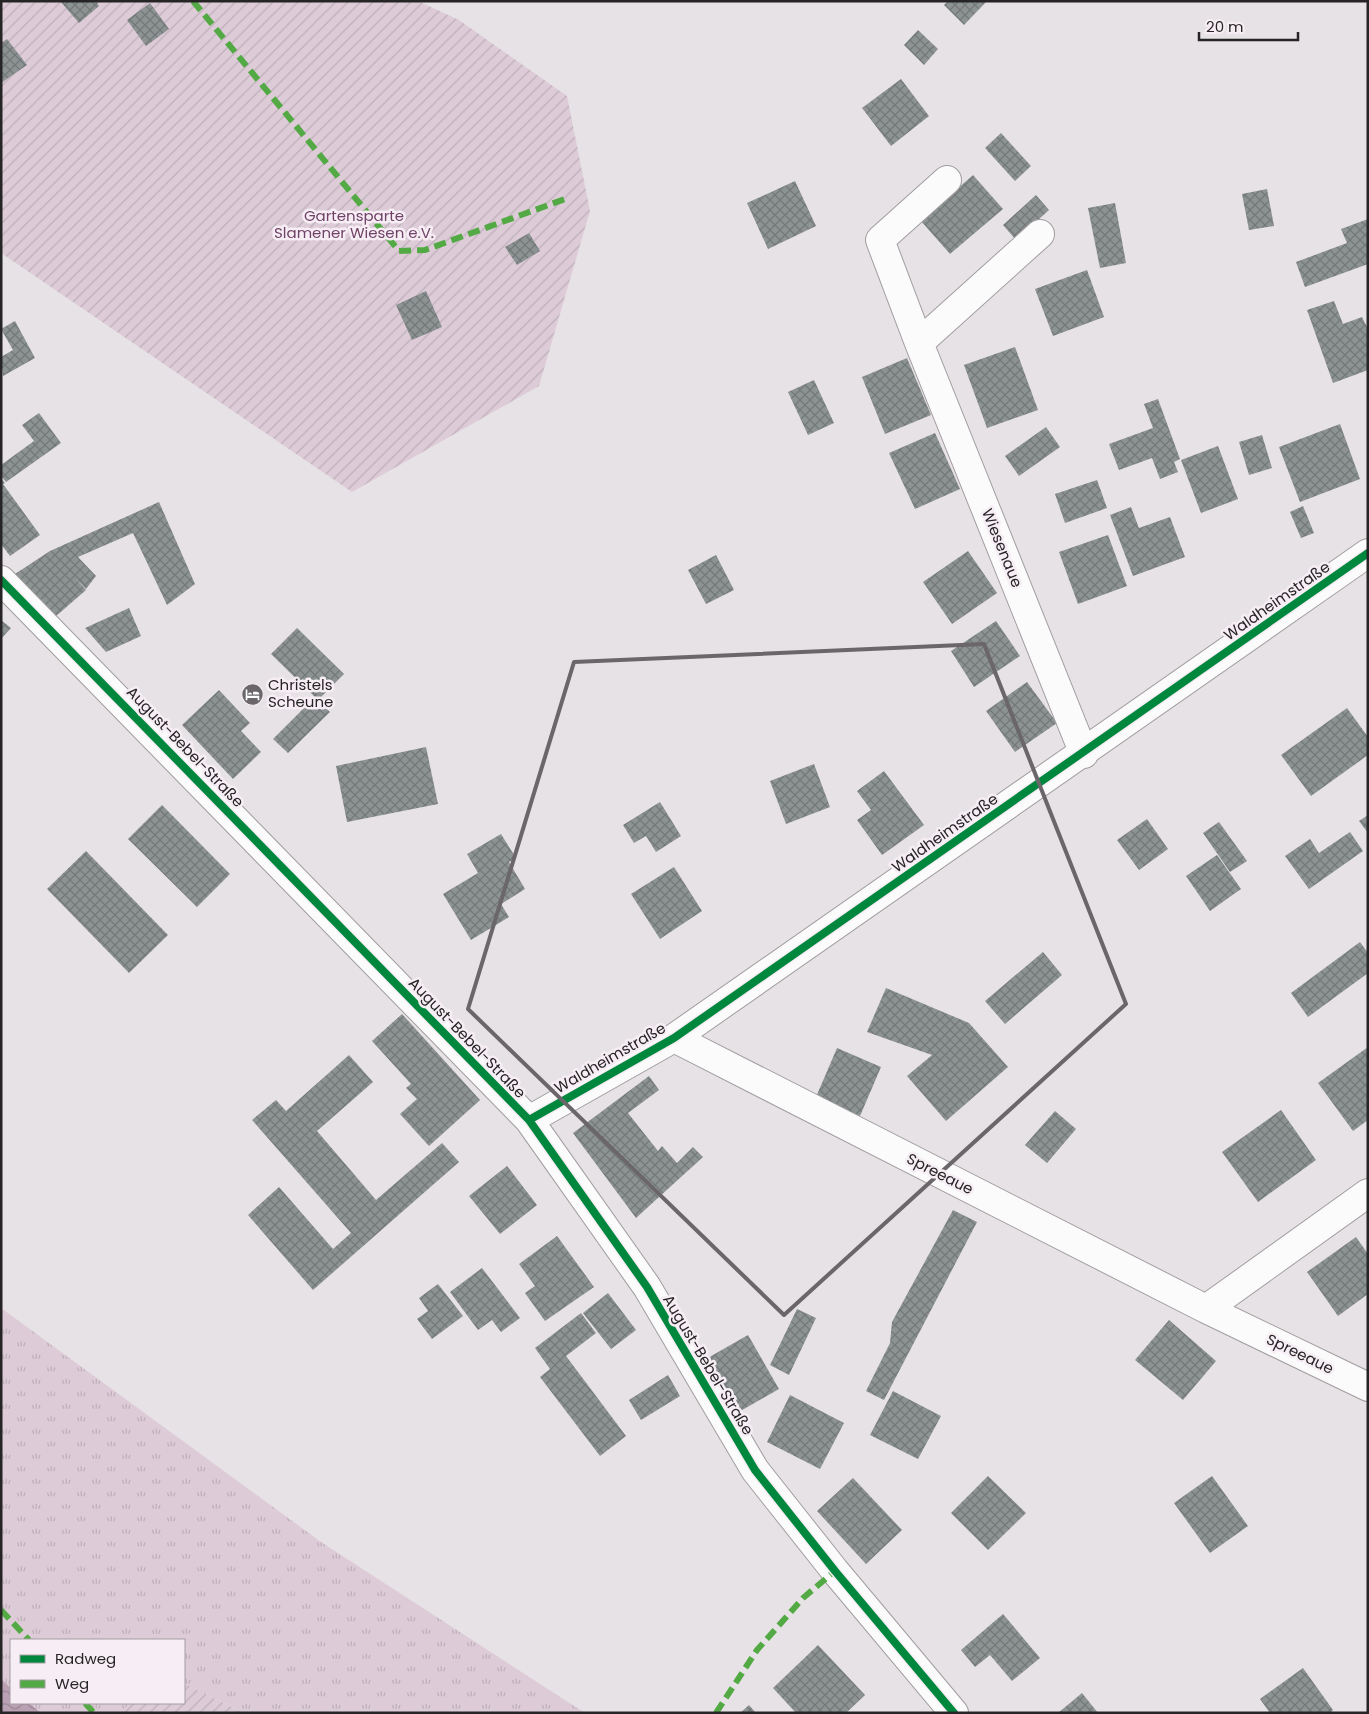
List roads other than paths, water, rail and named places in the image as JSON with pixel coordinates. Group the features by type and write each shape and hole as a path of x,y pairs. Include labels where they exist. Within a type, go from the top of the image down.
{"street":[{"name":"Wiesenaue","path":"947,180 880,240 1084,754"},
{"path":"920,343 1040,234"},
{"name":"Waldheimstraße","path":"529,1120 674,1038 1084,754 1368,553"},
{"name":"August-Bebel-Straße","path":"1,580 529,1120 647,1288 755,1470 834,1571 954,1713"},
{"name":"Spreeaue","path":"674,1038 1206,1309 1368,1387"},
{"path":"1206,1309 1368,1192"}],"water":[{"path":"1,1679 10,1687 10,1704 30,1704 41,1713 1,1713"}],"place":[{"name":"Christels Scheune","path":"252,694"}],"park label":[{"name":"Gartensparte Slamener Wiesen e.V.","path":"354,224"}]}
